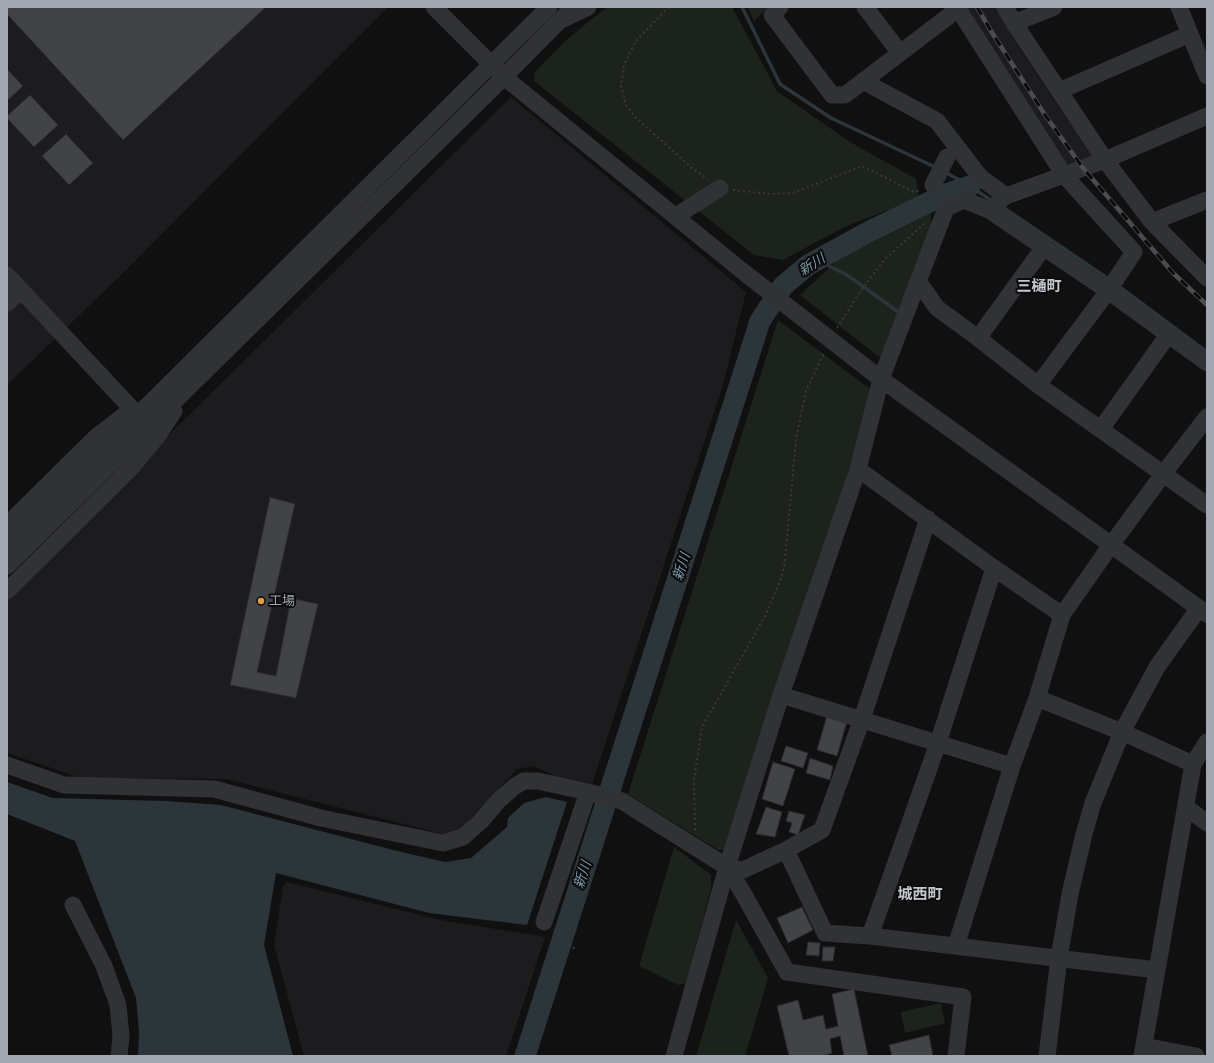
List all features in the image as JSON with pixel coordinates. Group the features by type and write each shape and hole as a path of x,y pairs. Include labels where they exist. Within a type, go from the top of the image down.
{"street":[{"path":"434,7 504,77 746,274 881,379 1203,611 1157,667 1122,732 1093,803 1070,894 1059,958 1047,1056"},
{"path":"7,545 549,7"},
{"path":"7,566 504,77 573,7"},
{"path":"557,22 588,7"},
{"path":"780,7 772,15 832,95 845,95 958,8 1064,175 1134,252 1112,285 1038,385"},
{"path":"865,7 900,53"},
{"path":"1005,7 1014,23 1105,160 1152,222 1207,278"},
{"path":"1014,23 1054,7"},
{"path":"1179,7 1207,76"},
{"path":"1059,91 1190,34"},
{"path":"863,81 936,121 981,178 997,203 1044,246 1112,285 1168,335 1207,363"},
{"path":"674,1056 727,867 781,694 858,469 881,379 946,208 964,200 997,203 1064,175 1105,160 1207,116"},
{"path":"933,185 947,157"},
{"path":"676,216 720,188"},
{"path":"1152,222 1207,200"},
{"path":"978,338 1044,246"},
{"path":"7,275 132,409"},
{"path":"918,281 936,308 978,338 1038,385 1207,505"},
{"path":"7,304 21,290"},
{"path":"906,312 936,308"},
{"path":"1101,429 1168,335"},
{"path":"7,591 131,468 159,434 193,383"},
{"path":"7,525 96,438 132,409 152,401"},
{"path":"956,946 1012,766 1037,698 1062,615 1111,545 1207,417"},
{"path":"858,469 994,568 1062,615"},
{"path":"7,765 64,785 214,789 321,818 443,843 463,837 515,786 524,781 538,781 588,792 622,802 727,867 743,870 786,850 822,830 862,719 928,519"},
{"path":"870,936 938,743 994,568"},
{"path":"781,694 1012,766"},
{"path":"1037,698 1122,732 1193,764"},
{"path":"1196,1056 1143,1051 1193,764 1207,742"},
{"path":"544,922 588,792"},
{"path":"1186,807 1207,823"},
{"path":"786,850 825,933 870,936 1157,970"},
{"path":"727,867 787,972 963,997 956,1056"},
{"path":"73,905 104,966 118,1004 121,1036 118,1056"}],"path":[{"path":"669,7 634,42 624,65 621,86 626,105 635,117 693,169 720,188 769,194 793,194 862,166 914,192 933,185"},
{"path":"696,847 694,780 702,727 766,614 782,576 785,560 796,439 806,390 830,339 862,289 885,259 924,224 942,219"},
{"path":"544,922 576,950"}],"shaded area":[{"path":"7,7 388,7 120,276 7,385"},
{"path":"607,7 732,7 777,91 850,142 916,179 919,198 844,227 783,260 754,255 534,81 535,72 565,41"},
{"path":"748,7 768,7 754,21"},
{"path":"965,7 996,7 1016,43 1062,112 1094,155 1064,165"},
{"path":"511,97 746,292 723,385 592,784 561,779 534,766 517,769 461,829 443,834 226,779 81,778 7,753 7,598 17,585"},
{"path":"923,212 931,214 931,225 886,350 879,357 800,295 839,259 884,230"},
{"path":"778,320 869,388 871,397 727,850 718,850 628,794"},
{"path":"7,782 53,798 165,801 221,805 445,862 471,858 507,827 508,818 524,803 546,797 567,802 527,925 429,913 276,873 264,945 293,1056 138,1056 139,1031 136,998 75,841 7,814"},
{"path":"674,847 711,875 711,889 686,983 678,985 639,966"},
{"path":"287,882 441,920 545,937 506,1056 304,1056 274,945 283,886"},
{"path":"736,920 768,978 745,1056 696,1056"},
{"path":"941,1003 945,1023 905,1033 901,1012"}],"building":[{"path":"7,7 266,7 123,140 7,14"},
{"path":"7,69 23,86 7,101"},
{"path":"30,95 58,125 34,147 7,118 7,116"},
{"path":"66,134 93,163 69,185 42,156"},
{"name":"工場","path":"270,497 295,504 257,672 276,676 291,598 318,604 296,698 230,685"},
{"path":"828,712 848,718 837,756 817,750"},
{"path":"786,746 808,753 803,768 781,761"},
{"path":"810,758 833,766 830,780 806,773"},
{"path":"773,762 795,769 783,806 762,799"},
{"path":"766,807 782,812 775,837 756,834"},
{"path":"789,811 805,815 798,835 789,832 792,823 786,821"},
{"path":"802,907 813,930 788,943 777,918"},
{"path":"808,942 820,943 819,956 806,955"},
{"path":"823,947 835,947 833,961 822,961"},
{"path":"854,989 868,1056 844,1056 840,1036 830,1039 832,1053 823,1056 789,1056 777,1006 798,1000 803,1020 823,1015 826,1029 838,1026 832,994"},
{"path":"929,1035 933,1056 892,1056 889,1045"}],"waterway":[{"path":"742,7 780,84 831,118 937,168"},
{"name":"新川","path":"945,172 970,186 992,201"},
{"name":"新川","path":"525,1056 760,321 783,286 808,265 870,231 946,194 970,186"},
{"path":"1001,206 1110,280"},
{"path":"817,260 847,275 897,311"},
{"path":"1117,285 1207,352"}],"railway":[{"path":"977,7 1045,115 1083,168 1173,273 1207,305"}],"place":[{"name":"工場","path":"261,601"}],"district":[{"name":"三樋町","path":"1039,287"},
{"name":"城西町","path":"920,895"}]}
